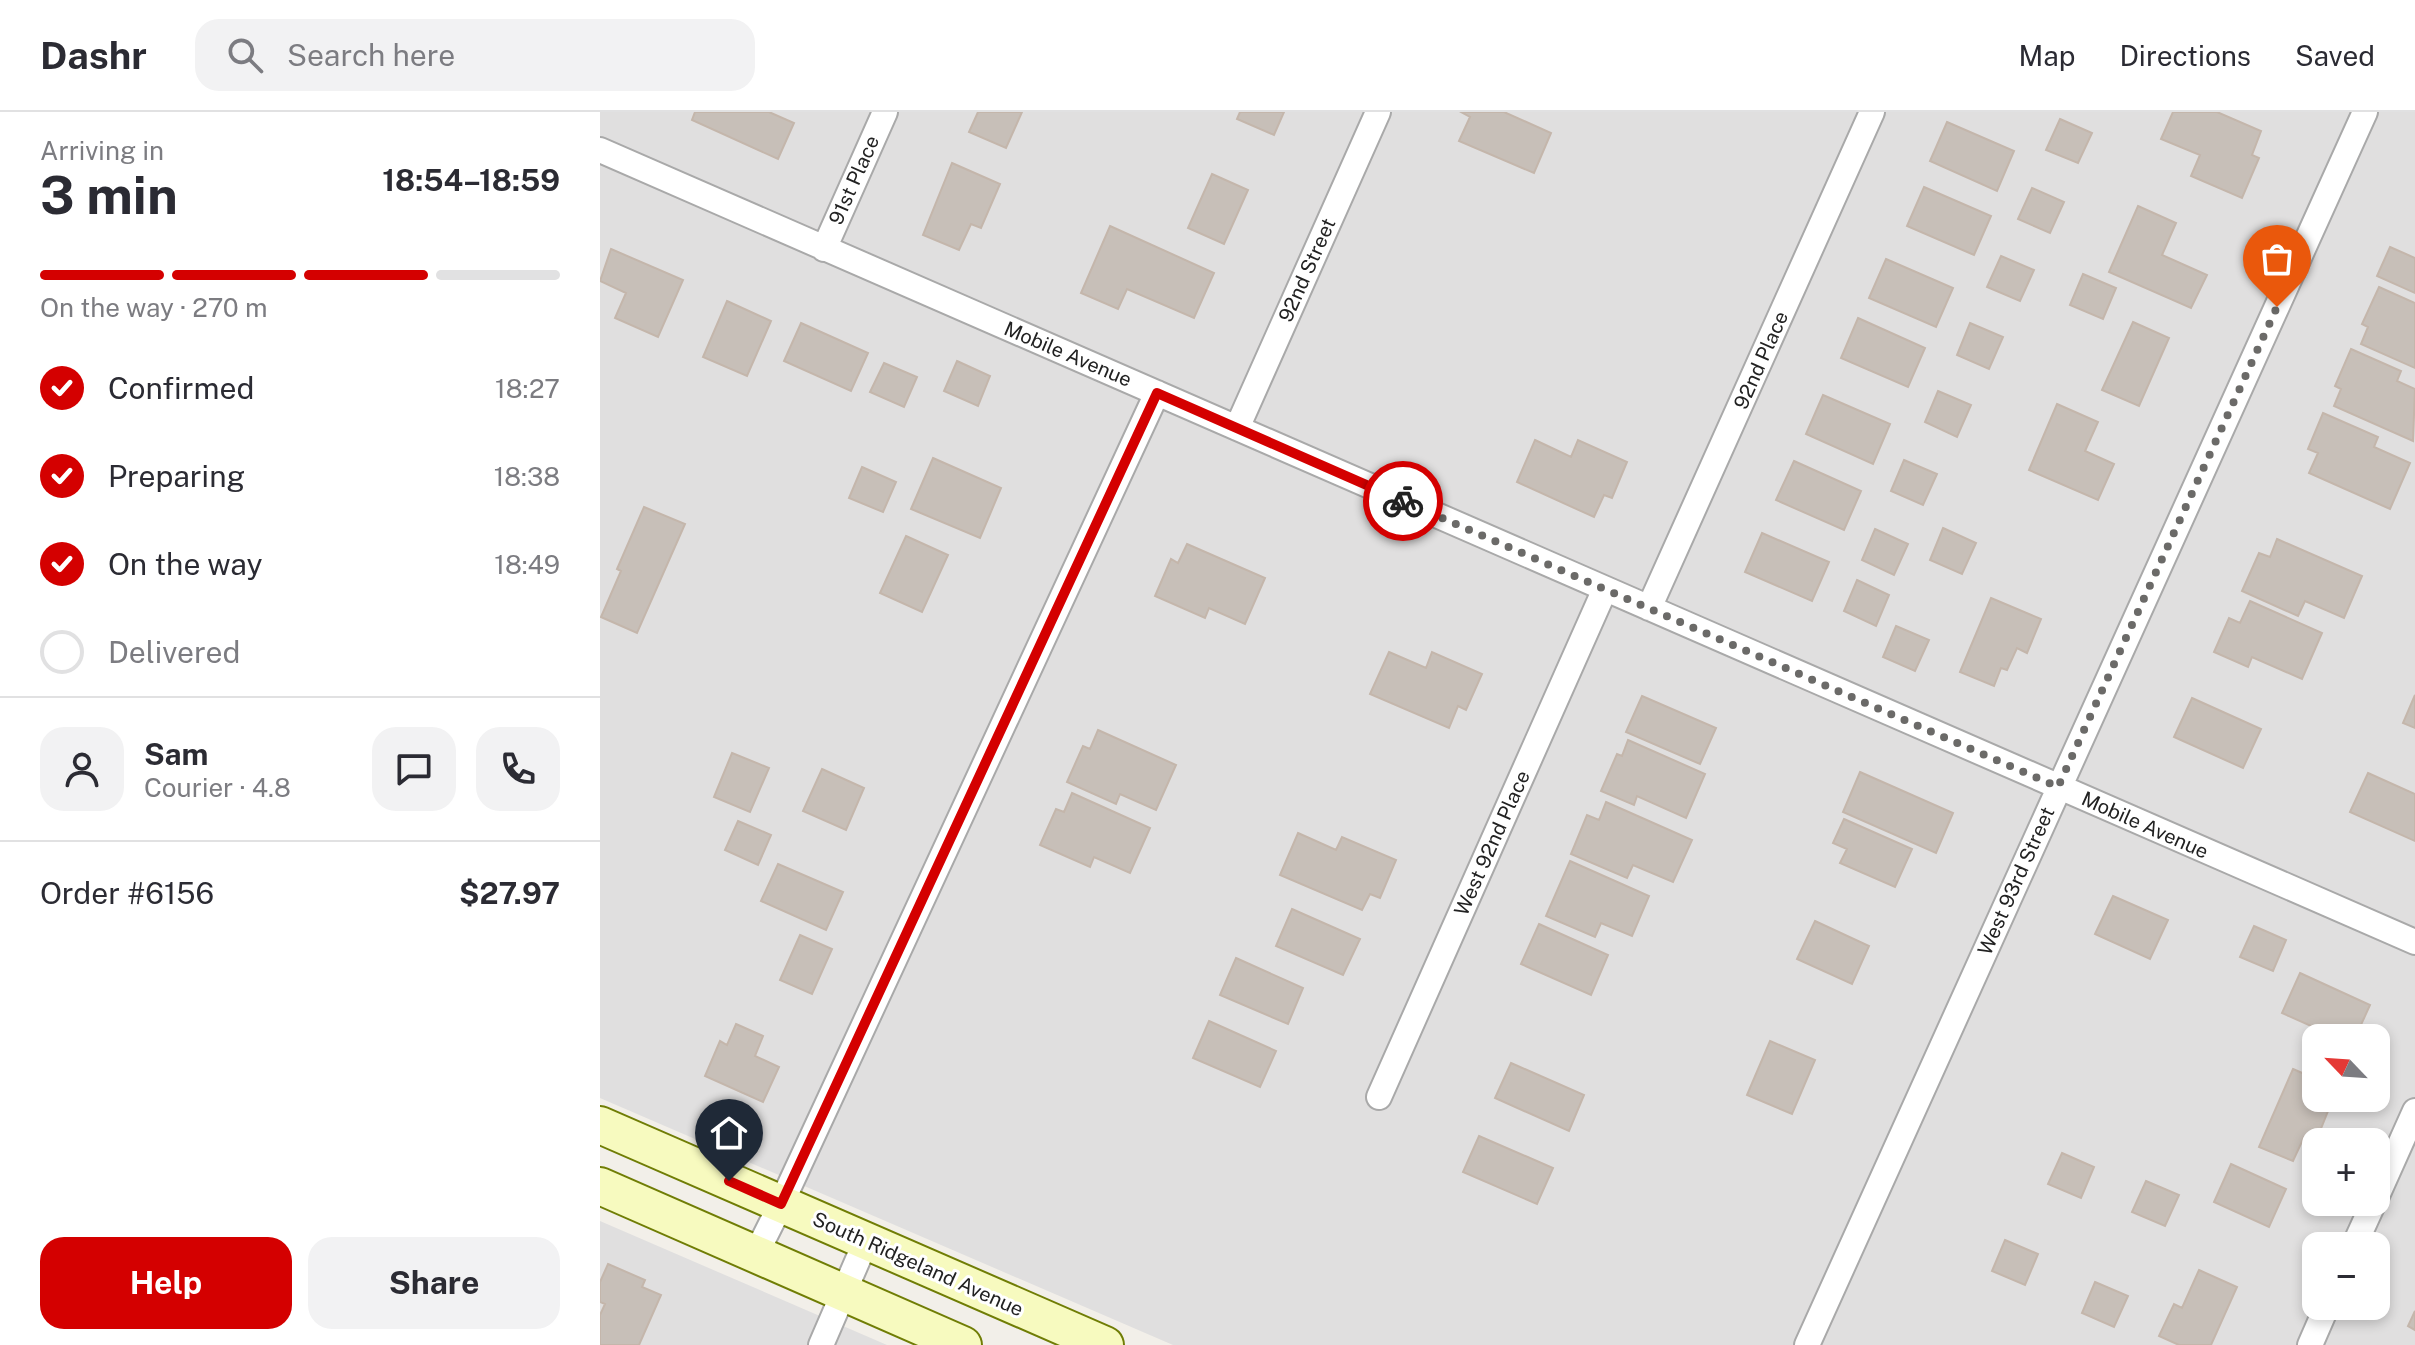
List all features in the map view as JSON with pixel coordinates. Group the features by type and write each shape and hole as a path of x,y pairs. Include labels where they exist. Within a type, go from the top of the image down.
{"main road":[{"name":"South Ridgeland Avenue","path":"600,1125 1105,1345"},
{"path":"600,1186 963,1345"}],"street":[{"name":"91st Place","path":"824,249 885,112"},
{"name":"92nd Street","path":"1237,428 1378,112"},
{"name":"92nd Place","path":"1649,608 1872,112"},
{"name":"West 93rd Street","path":"1807,1345 2365,112"},
{"name":"Mobile Avenue","path":"600,150 2415,942"},
{"path":"756,1254 1157,393"},
{"name":"West 92nd Place","path":"1379,1097 1605,589"},
{"path":"2390,1167 2415,1111"},
{"path":"821,1345 866,1241"},
{"path":"2310,1345 2321,1320"}],"shaded area":[{"path":"600,112 2415,112 2415,1345 1173,1345 600,1098"},
{"path":"600,1221 887,1345 600,1345"}],"building":[{"path":"695,112 769,112 794,123 778,159 692,120"},
{"path":"978,112 1022,112 1006,148 969,132"},
{"path":"1240,112 1284,112 1274,135 1237,119"},
{"path":"1461,112 1504,112 1551,133 1534,173 1459,141 1470,117"},
{"path":"2173,112 2217,112 2261,131 2252,155 2259,158 2242,198 2191,176 2200,155 2161,139"},
{"path":"2060,119 2092,133 2078,163 2046,150"},
{"path":"1947,122 2014,151 1997,191 1930,161"},
{"path":"952,163 1000,184 981,228 971,224 959,250 923,235"},
{"path":"1212,174 1248,190 1224,244 1188,228"},
{"path":"1924,187 1991,216 1974,255 1907,226"},
{"path":"2032,188 2064,202 2050,233 2018,219"},
{"path":"2138,206 2176,223 2162,255 2207,275 2191,308 2109,272"},
{"path":"1110,226 1214,273 1194,318 1127,289 1118,309 1081,293"},
{"path":"2390,247 2415,258 2415,293 2377,276"},
{"path":"611,249 683,280 658,337 615,318 626,293 600,281"},
{"path":"2001,256 2034,270 2020,301 1987,287"},
{"path":"1886,259 1953,288 1936,327 1869,298"},
{"path":"2083,274 2116,288 2103,319 2070,305"},
{"path":"2379,287 2415,303 2415,368 2361,344 2368,327 2362,324"},
{"path":"727,301 771,321 747,376 703,357"},
{"path":"1858,318 1925,348 1908,387 1841,358"},
{"path":"2133,322 2169,338 2139,406 2102,390"},
{"path":"801,323 868,353 851,391 784,361"},
{"path":"1970,323 2003,337 1989,369 1957,355"},
{"path":"2351,349 2401,371 2397,381 2415,389 2413,441 2334,406 2341,389 2335,386"},
{"path":"957,361 990,376 978,406 944,391"},
{"path":"884,363 917,377 904,407 870,392"},
{"path":"1938,391 1971,405 1957,437 1925,422"},
{"path":"1823,395 1890,424 1873,464 1806,434"},
{"path":"2057,404 2098,422 2085,451 2114,464 2098,500 2029,470"},
{"path":"2323,413 2378,437 2374,447 2410,463 2390,509 2309,473 2318,453 2308,449"},
{"path":"1535,440 1571,457 1578,440 1627,462 1612,498 1604,495 1594,517 1517,482"},
{"path":"933,458 1001,488 980,538 911,509"},
{"path":"1904,460 1937,474 1923,505 1891,491"},
{"path":"1794,461 1861,491 1844,530 1776,500"},
{"path":"862,467 896,482 883,512 849,498"},
{"path":"644,507 685,524 637,633 601,617 621,571 617,569"},
{"path":"1943,528 1976,543 1962,574 1930,560"},
{"path":"1875,529 1908,544 1894,575 1862,560"},
{"path":"1762,533 1829,562 1812,601 1745,572"},
{"path":"906,536 948,555 922,612 880,593"},
{"path":"2277,539 2362,576 2344,618 2305,601 2298,616 2242,591 2259,553 2270,557"},
{"path":"1187,544 1265,578 1245,624 1209,608 1205,618 1155,596 1171,559 1178,563"},
{"path":"1857,580 1889,595 1876,626 1844,611"},
{"path":"1991,598 2041,619 2027,653 2017,648 2007,670 2001,668 1994,686 1960,672"},
{"path":"2250,601 2322,633 2302,679 2252,657 2248,667 2214,652 2229,618 2240,623"},
{"path":"1896,626 1929,640 1915,671 1883,657"},
{"path":"1389,652 1426,668 1432,652 1482,674 1466,710 1458,706 1449,728 1370,694"},
{"path":"2415,695 2415,728 2403,723"},
{"path":"1642,696 1716,728 1700,764 1626,732"},
{"path":"2192,698 2261,729 2243,768 2174,737"},
{"path":"1098,730 1176,765 1156,810 1120,794 1116,804 1067,782 1083,746 1090,749"},
{"path":"1628,740 1705,774 1686,818 1637,796 1634,805 1601,791 1617,754 1622,756"},
{"path":"732,753 769,768 750,812 714,797"},
{"path":"822,769 864,788 846,830 803,811"},
{"path":"1860,772 1953,813 1936,853 1843,812"},
{"path":"2368,773 2415,794 2415,841 2350,812"},
{"path":"1072,793 1150,828 1130,873 1094,857 1090,867 1040,845 1056,809 1064,812"},
{"path":"1606,802 1692,840 1673,882 1633,865 1627,878 1571,854 1587,815 1599,820"},
{"path":"1844,819 1912,849 1895,887 1840,863 1847,849 1833,843"},
{"path":"738,821 771,835 758,865 725,850"},
{"path":"1298,833 1336,850 1342,837 1396,860 1380,898 1370,894 1362,910 1280,875"},
{"path":"1570,861 1649,896 1632,936 1601,923 1595,937 1546,916"},
{"path":"778,864 843,892 826,930 761,901"},
{"path":"2113,896 2168,920 2150,959 2095,934"},
{"path":"1292,909 1360,939 1343,975 1276,946"},
{"path":"1815,921 1869,946 1852,984 1797,959"},
{"path":"1539,924 1608,955 1591,995 1521,964"},
{"path":"2254,926 2286,940 2273,971 2240,957"},
{"path":"800,935 832,949 812,994 780,980"},
{"path":"1236,958 1303,988 1288,1024 1220,995"},
{"path":"2300,973 2370,1005 2361,1024 2307,1024 2282,1013"},
{"path":"1209,1021 1276,1051 1260,1087 1193,1058"},
{"path":"736,1024 763,1036 755,1056 779,1067 763,1102 705,1076 720,1041 727,1045"},
{"path":"1770,1041 1815,1060 1792,1114 1747,1095"},
{"path":"1511,1063 1584,1095 1569,1131 1495,1098"},
{"path":"2293,1069 2302,1073 2302,1112 2328,1112 2321,1128 2302,1128 2302,1141 2293,1161 2259,1147"},
{"path":"1479,1136 1553,1168 1537,1204 1463,1172"},
{"path":"2062,1153 2094,1167 2081,1198 2048,1184"},
{"path":"2231,1164 2286,1189 2269,1227 2214,1202"},
{"path":"2146,1181 2179,1195 2165,1226 2132,1212"},
{"path":"2005,1240 2038,1254 2025,1285 1992,1271"},
{"path":"608,1264 645,1280 642,1287 661,1295 639,1345 600,1345 600,1315 605,1304 600,1302 600,1282"},
{"path":"2199,1270 2237,1287 2211,1345 2179,1345 2159,1336 2174,1304 2182,1308"},
{"path":"2095,1282 2128,1296 2114,1327 2082,1313"},
{"path":"2415,1311 2415,1330 2408,1326"}],"way so far":[{"path":"1403,501 2058,787 2277,307"}],"route":[{"path":"729,1181 781,1204 1157,393 1403,501"}]}
